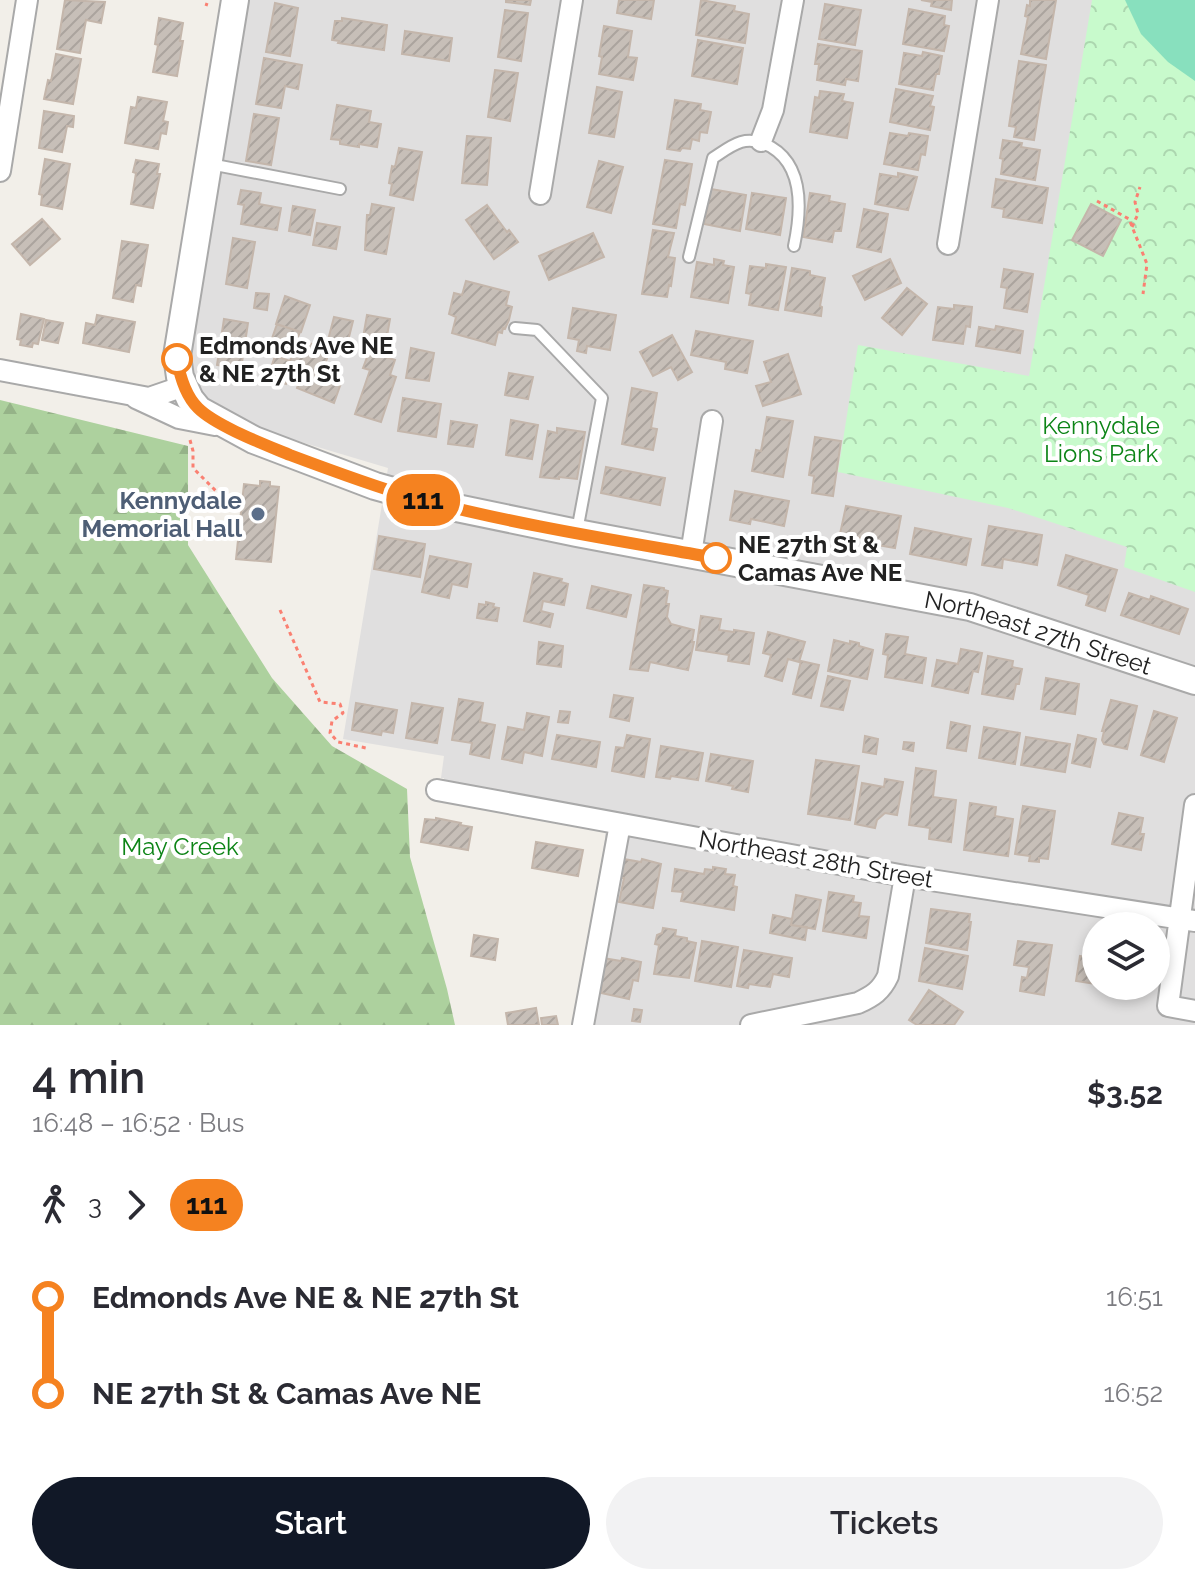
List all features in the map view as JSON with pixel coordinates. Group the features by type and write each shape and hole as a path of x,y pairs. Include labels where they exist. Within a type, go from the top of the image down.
{"street":[{"path":"0,171 27,0"},
{"path":"184,386 177,356 235,0"},
{"path":"540,194 572,0"},
{"path":"761,141 773,110 793,0"},
{"path":"948,244 988,0"},
{"name":"Northeast 27th Street","path":"0,370 149,398 184,386 199,410 230,428 307,461 386,489 447,506 577,533 970,607 1195,681"},
{"name":"Northeast 27th Street","path":"129,394 179,418 230,428"},
{"path":"691,554 712,421"},
{"name":"Northeast 28th Street","path":"437,790 905,876 1188,920"},
{"path":"1195,805 1188,920 1168,1006 1195,1011"},
{"path":"583,1025 620,824"},
{"path":"751,1025 858,1003 882,988 888,976 905,876"}],"lane":[{"path":"689,257 713,158 739,142 761,141 788,161 799,195 794,246"},
{"path":"208,164 340,189"},
{"path":"515,328 537,330 602,398 577,533"}],"path":[{"path":"1132,227 1138,214 1135,202 1140,187"},
{"path":"1097,201 1129,219 1147,264 1143,294"},
{"path":"188,433 193,451 193,468 221,496"},
{"path":"280,610 320,702 340,704 343,713 332,721 330,733 338,742 366,748"}],"shaded area":[{"path":"231,0 1195,0 1195,1025 573,1025 605,839 606,815 443,786 444,756 343,739 388,468 164,401"}],"green space":[{"name":"Kennydale Lions Park","path":"1092,0 1195,0 1195,592 1124,567 1127,547 1008,508 838,472 858,345 1029,376"},
{"path":"1125,0 1195,0 1195,81 1168,62 1141,34"},
{"name":"May Creek","path":"0,400 188,446 188,545 272,678 332,746 407,789 410,857 455,1025 0,1025"}],"building":[{"path":"65,0 105,2 101,23 86,20 80,53 57,49"},
{"path":"506,0 531,0 530,5"},
{"path":"619,0 654,0 651,19 617,13"},
{"path":"701,0 735,6 734,11 749,14 745,43 696,35"},
{"path":"921,0 952,0 951,10 931,6 932,2"},
{"path":"1030,0 1056,0 1046,59 1021,54"},
{"path":"275,3 298,8 290,56 266,52"},
{"path":"825,4 861,10 855,45 819,39"},
{"path":"909,9 945,16 944,25 949,26 944,51 903,44"},
{"path":"505,10 528,13 521,61 498,57"},
{"path":"159,18 183,23 177,76 153,72"},
{"path":"342,18 387,25 384,50 332,40 335,21 342,21"},
{"path":"604,26 632,31 628,57 637,58 633,80 599,74"},
{"path":"405,31 452,38 449,61 402,54"},
{"path":"698,40 743,48 737,84 692,76"},
{"path":"818,44 862,51 858,81 846,79 845,85 817,80 819,64 815,64"},
{"path":"923,52 942,56 933,90 899,84 904,53 922,56"},
{"path":"56,54 81,59 73,104 44,99"},
{"path":"264,58 302,65 298,89 285,86 281,108 256,104"},
{"path":"1019,61 1046,65 1034,140 1014,137 1016,127 1009,126"},
{"path":"495,70 518,73 510,121 488,117"},
{"path":"597,87 622,92 614,137 589,133"},
{"path":"896,89 933,96 930,130 890,122"},
{"path":"820,91 844,94 842,101 853,103 847,138 810,132 815,97 819,98"},
{"path":"138,97 167,102 163,121 168,122 166,134 161,133 158,149 125,143 131,107 136,108"},
{"path":"675,100 701,104 700,110 711,112 707,133 700,132 699,141 692,139 690,149 682,148 680,151 667,149"},
{"path":"337,105 371,111 369,122 381,124 377,147 340,144 340,140 331,139"},
{"path":"44,111 74,116 73,127 67,126 62,152 39,148"},
{"path":"254,114 279,118 271,165 246,161"},
{"path":"890,133 928,136 925,155 921,154 918,170 884,164"},
{"path":"467,136 491,138 487,185 462,183"},
{"path":"1003,140 1040,150 1035,180 1001,174"},
{"path":"399,148 422,152 413,200 390,195 392,166 395,167"},
{"path":"45,159 70,164 62,209 41,205 42,195 39,194"},
{"path":"136,160 159,164 153,208 131,204"},
{"path":"665,160 692,164 685,205 680,204 676,228 653,224"},
{"path":"599,161 623,167 611,213 587,207"},
{"path":"898,173 917,177 908,210 875,204 880,174 898,177"},
{"path":"996,179 1048,188 1042,223 1003,217 1004,209 992,207"},
{"path":"711,189 746,195 740,231 704,224"},
{"path":"241,190 261,193 259,204 281,208 277,230 241,224 244,205 238,204"},
{"path":"752,193 786,198 780,235 746,229"},
{"path":"810,193 830,196 829,201 845,204 841,231 834,231 832,242 803,237"},
{"path":"372,204 394,208 386,254 365,250 367,215 370,215"},
{"path":"1091,204 1121,220 1103,256 1072,240"},
{"path":"487,205 518,242 494,259 466,220"},
{"path":"293,206 315,210 310,235 289,231"},
{"path":"864,209 888,214 881,252 857,247"},
{"path":"42,219 60,239 30,265 12,244"},
{"path":"317,223 340,227 336,249 313,245"},
{"path":"653,230 674,233 668,257 675,258 667,297 642,294"},
{"path":"593,233 604,257 549,280 539,256"},
{"path":"233,238 255,242 247,288 226,284"},
{"path":"122,241 148,245 141,286 136,285 133,302 113,298"},
{"path":"714,259 734,267 728,303 691,297 697,262 714,265"},
{"path":"890,259 901,283 865,300 853,276"},
{"path":"766,264 786,267 778,310 749,305 751,294 746,293 750,266 766,268"},
{"path":"792,268 825,278 821,316 785,310"},
{"path":"1004,269 1033,274 1027,312 1004,308 1007,288 1001,287"},
{"path":"466,281 509,292 506,305 512,307 509,320 502,333 498,332 495,345 452,333 456,317 449,314 454,293 462,295"},
{"path":"907,288 927,304 902,335 882,318"},
{"path":"256,293 269,294 267,310 254,308"},
{"path":"285,296 310,305 301,332 276,324"},
{"path":"954,305 972,307 970,327 966,326 963,344 933,340 938,307 954,309"},
{"path":"573,308 616,315 610,350 587,346 586,353 577,351 579,340 568,338"},
{"path":"21,314 44,319 38,344 33,343 32,347 20,345 21,340 17,339"},
{"path":"97,315 135,322 129,352 83,343 86,323 95,325"},
{"path":"367,315 390,319 384,353 361,349"},
{"path":"334,317 353,321 346,349 327,344"},
{"path":"224,319 248,323 241,369 217,365"},
{"path":"46,320 63,323 58,343 42,340"},
{"path":"277,324 300,332 297,339 330,350 322,373 342,380 334,403 297,388 298,385 268,377 275,356 290,361 292,355 269,347"},
{"path":"996,326 1023,331 1020,353 976,346 979,327 995,330"},
{"path":"696,331 753,341 747,373 725,369 726,362 691,355"},
{"path":"672,335 692,372 678,380 671,367 653,376 640,352"},
{"path":"411,348 434,353 429,381 406,378"},
{"path":"369,352 395,360 390,375 396,377 381,422 355,414 370,370 363,368"},
{"path":"788,354 801,394 763,406 756,386 771,382 764,362"},
{"path":"509,373 533,377 528,399 505,395"},
{"path":"632,388 657,393 651,428 657,429 653,450 622,444"},
{"path":"403,398 441,404 436,437 398,431"},
{"path":"767,417 793,421 783,477 752,471 756,450 761,451"},
{"path":"511,420 538,425 532,459 506,455"},
{"path":"451,421 477,425 473,447 448,444"},
{"path":"557,428 585,432 577,479 540,477 548,431 557,433"},
{"path":"815,437 841,441 833,496 812,493 814,476 809,475"},
{"path":"606,467 665,478 660,505 601,493"},
{"name":"Kennydale Memorial Hall","path":"260,481 279,487 271,562 236,559 244,484 260,486"},
{"path":"735,491 789,501 784,526 751,519 750,524 730,520"},
{"path":"846,506 901,516 895,548 840,534"},
{"path":"989,526 1042,535 1037,565 1003,559 1002,568 982,565"},
{"path":"915,528 971,539 966,565 910,554"},
{"path":"379,536 425,544 420,577 374,569"},
{"path":"1066,555 1117,570 1105,611 1086,605 1089,595 1058,585"},
{"path":"430,556 471,564 467,587 452,584 449,598 422,592"},
{"path":"534,573 562,579 561,582 568,584 564,605 543,601 541,611 553,614 550,627 524,621"},
{"path":"644,585 668,591 667,617 671,624 694,630 688,670 650,662 648,671 630,669"},
{"path":"592,586 631,595 626,617 587,608"},
{"path":"1129,593 1150,600 1151,596 1188,609 1179,634 1121,615"},
{"path":"486,602 499,608 497,621 477,618 479,604 486,605"},
{"path":"701,616 721,619 719,630 754,633 749,664 728,661 729,655 696,650"},
{"path":"768,632 805,642 799,662 788,659 782,681 765,676 771,655 763,653"},
{"path":"886,634 908,637 905,654 926,658 922,683 885,677 888,655 883,654"},
{"path":"834,640 859,643 859,646 873,650 867,679 828,671"},
{"path":"539,642 563,646 561,667 537,664"},
{"path":"961,649 982,653 978,672 973,671 968,693 932,686 937,660 958,664"},
{"path":"988,656 1013,661 1012,667 1022,669 1013,699 982,694"},
{"path":"801,661 819,665 811,698 793,694"},
{"path":"828,676 850,681 843,710 821,706"},
{"path":"1046,678 1079,684 1075,714 1041,709"},
{"path":"614,695 633,698 629,721 610,717"},
{"path":"459,699 483,703 480,722 495,725 489,758 470,754 472,743 452,740"},
{"path":"1111,700 1137,706 1127,749 1104,744 1102,740"},
{"path":"356,703 397,710 393,733 382,731 381,735 352,730"},
{"path":"412,703 443,708 437,743 406,738"},
{"path":"560,711 570,712 568,723 558,722"},
{"path":"1154,711 1177,718 1164,762 1141,755"},
{"path":"527,713 549,717 542,756 524,752 522,763 502,759 508,727 524,730"},
{"path":"951,722 970,726 966,751 947,748"},
{"path":"984,727 1020,733 1015,764 979,758"},
{"path":"557,735 600,742 596,767 552,759"},
{"path":"627,735 650,739 644,777 612,771 616,747 624,748"},
{"path":"1078,735 1096,739 1090,767 1072,763"},
{"path":"865,736 878,739 876,754 863,752"},
{"path":"1026,737 1070,744 1065,772 1021,765"},
{"path":"904,742 914,743 913,751 903,749"},
{"path":"661,746 703,753 698,780 656,777"},
{"path":"711,754 753,761 748,792 706,781"},
{"path":"816,760 859,766 850,820 808,814"},
{"path":"916,768 936,771 933,797 956,800 951,842 929,839 930,828 909,825"},
{"path":"885,779 903,782 897,815 885,813 877,820 875,828 855,824 862,783 884,787"},
{"path":"970,803 996,807 995,816 1013,819 1008,856 964,850"},
{"path":"1023,806 1055,811 1048,859 1029,861 1030,856 1015,854"},
{"path":"1119,813 1143,818 1141,850 1112,844"},
{"path":"436,818 472,827 468,850 421,842 425,819"},
{"path":"536,842 583,850 578,876 532,868"},
{"path":"624,859 641,862 642,859 661,864 653,908 619,902"},
{"path":"713,867 726,869 725,874 735,875 734,910 681,901 683,892 672,891 675,869 704,874 705,869 713,870"},
{"path":"829,892 854,896 853,902 861,903 859,916 869,917 866,938 823,931"},
{"path":"796,895 821,900 815,929 791,925"},
{"path":"931,909 970,914 967,950 926,943"},
{"path":"773,915 792,919 791,925 807,927 805,940 770,933"},
{"path":"663,928 676,930 675,936 696,943 689,978 654,974 659,945 655,944"},
{"path":"474,935 498,939 495,960 471,956"},
{"path":"702,941 738,947 731,987 695,981"},
{"path":"1018,941 1052,945 1044,995 1020,991 1022,977 1027,978 1029,967 1014,965"},
{"path":"925,948 968,956 962,989 919,981"},
{"path":"744,950 792,958 789,977 773,974 770,987 737,986"},
{"path":"1080,956 1082,956 1082,982 1076,981"},
{"path":"603,958 641,962 638,981 633,980 629,999 601,993 602,985 599,984"},
{"path":"929,990 963,1012 954,1025 917,1025 909,1020"},
{"path":"536,1008 539,1025 508,1025 506,1013"},
{"path":"634,1009 642,1010 640,1022 632,1021"},
{"path":"556,1016 558,1025 542,1025 541,1018"}],"bus line":[{"name":"111","path":"177,359 180,377 199,410 254,440 320,466 375,486 447,506 716,558"}],"place":[{"name":"Edmonds Ave NE & NE 27th St","path":"177,359"},
{"name":"Kennydale Memorial Hall","path":"258,514"},
{"name":"NE 27th St & Camas Ave NE","path":"716,558"}]}
